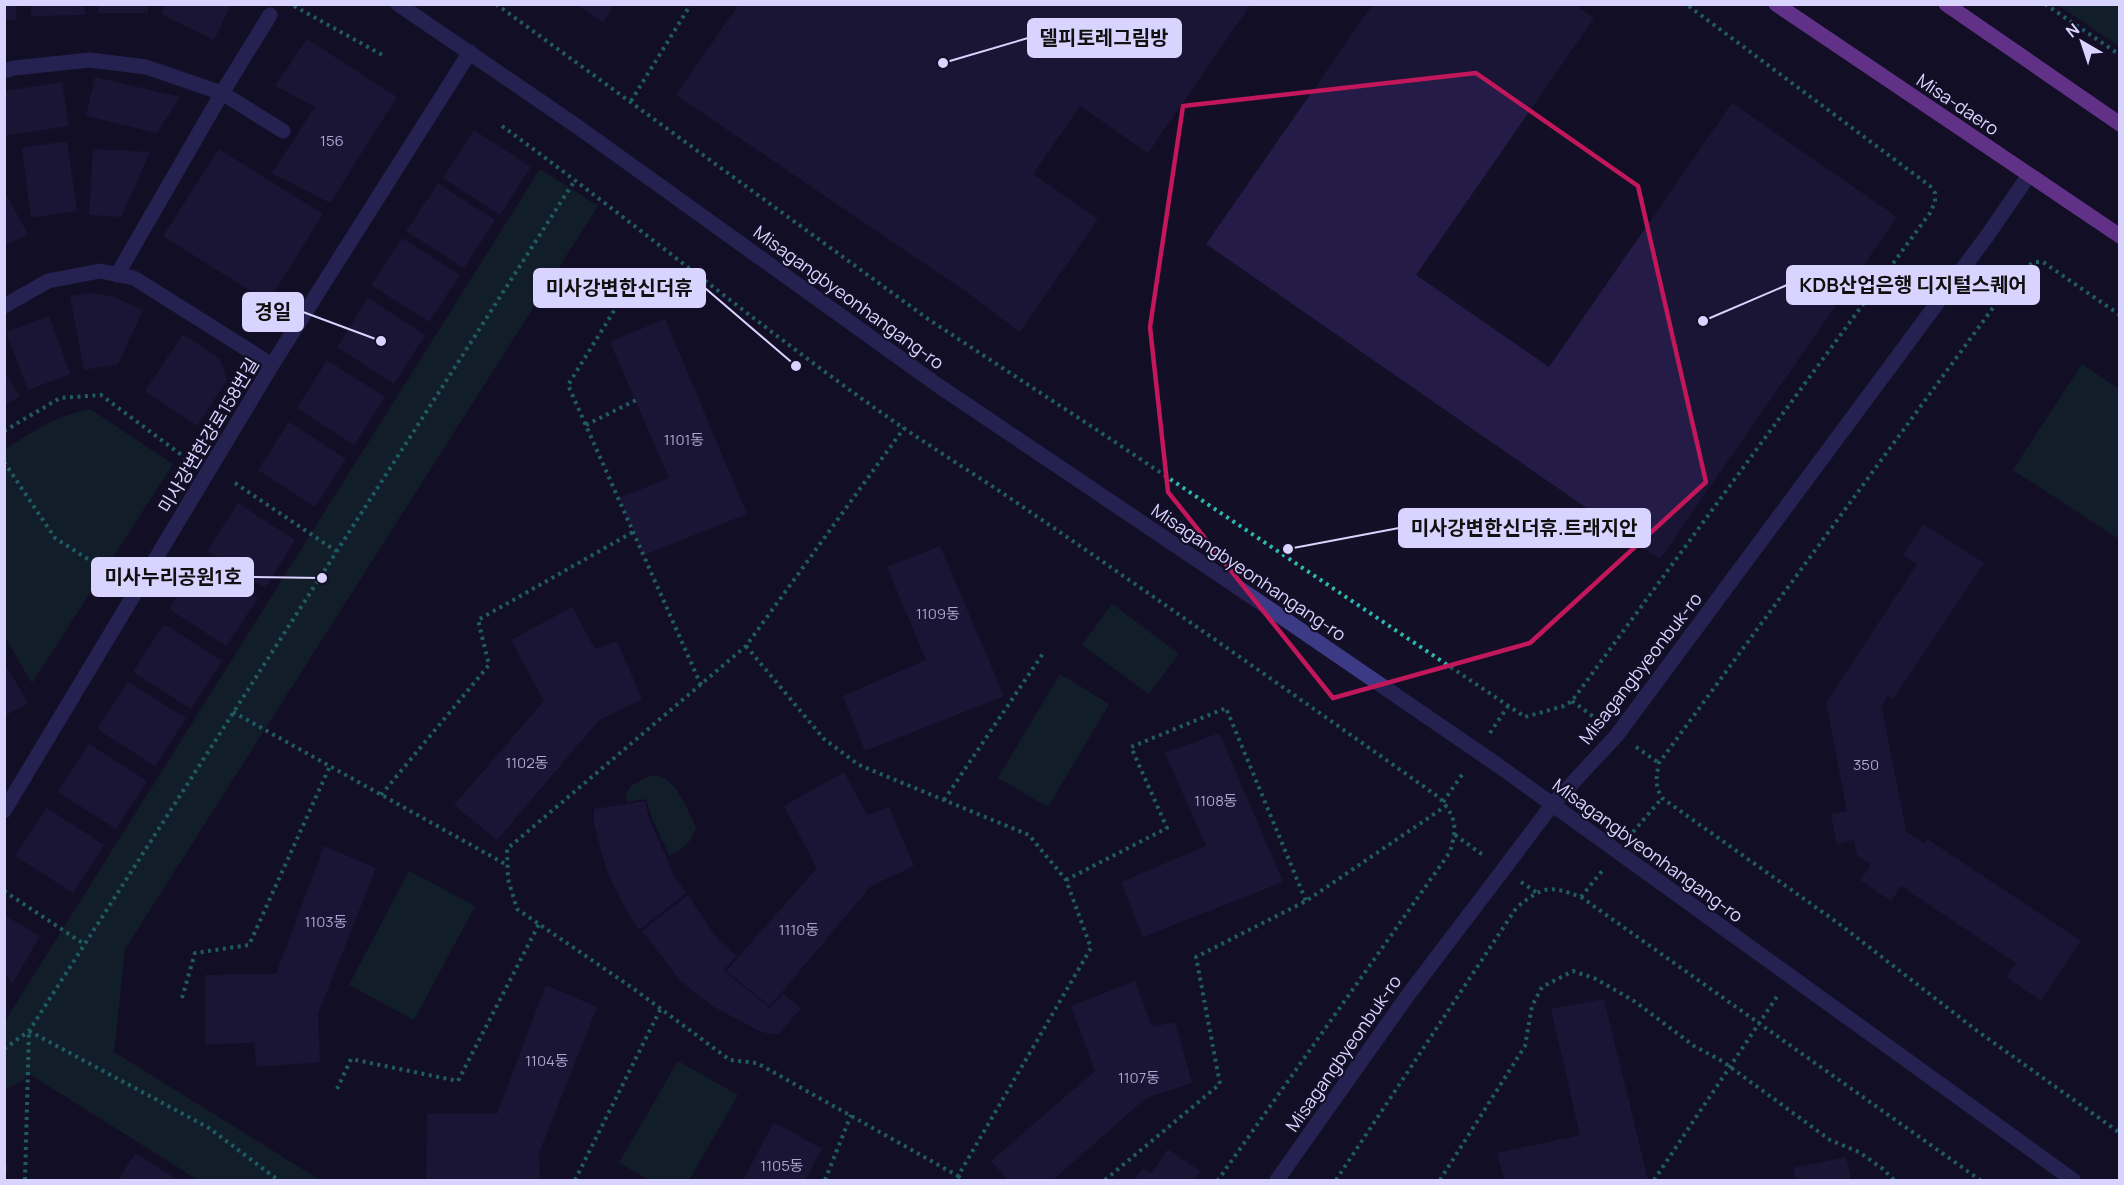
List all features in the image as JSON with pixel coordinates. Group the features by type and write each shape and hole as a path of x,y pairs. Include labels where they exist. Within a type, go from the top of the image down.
{"main road":[{"name":"Misa-daero","path":"1776,4 2120,236"},
{"path":"1946,4 2120,124"}],"street":[{"name":"Misagangbyeonhangang-ro","path":"398,4 578,127 936,384 1262,603 1552,805 2073,1180"},
{"path":"117,275 222,93 270,15"},
{"name":"미사강변한강로158번길","path":"4,811 272,365 470,52"},
{"path":"4,71 90,60 146,67 222,93 284,131"},
{"name":"Misagangbyeonbuk-ro","path":"1277,1180 1408,995 1552,805 1617,735 1988,236 2030,175"},
{"path":"4,306 48,281 100,271 134,278 272,365"}],"path":[{"path":"291,4 386,57"},
{"path":"496,4 928,319 1101,432 1525,717 1564,706 1572,701 1930,213 1935,202 1935,194 1930,186 1686,4"},
{"path":"631,101 691,4"},
{"path":"2045,4 2120,55"},
{"path":"502,126 576,180 807,359 1323,716 1440,798 1446,806 1455,822 1455,835 1450,852 1218,1180"},
{"path":"4,1049 29,1031 576,180"},
{"path":"2120,315 2043,262 2034,262 2020,271 1659,763 1656,777 1657,790 1662,798 1838,923 1976,1030 2120,1133"},
{"path":"622,298 568,385 700,685"},
{"path":"4,431 60,398 101,395 190,461"},
{"path":"586,425 636,400"},
{"path":"904,428 746,646 507,849 508,879 518,909 661,1008 730,1060 757,1063 963,1180"},
{"path":"4,462 55,538 116,577"},
{"path":"235,483 336,551"},
{"path":"381,795 489,665 478,620 633,532"},
{"path":"746,646 824,739 859,765 1029,835 1066,880 1091,948 958,1176"},
{"path":"944,801 1044,652"},
{"path":"1066,880 1167,828 1131,747 1226,708 1306,901"},
{"path":"233,712 508,865"},
{"path":"182,998 195,953 249,945 330,766"},
{"path":"1105,1180 1220,1084 1196,957 1306,901 1446,806"},
{"path":"1336,1180 1517,907 1536,892 1558,888 1581,897 1980,1180"},
{"path":"4,891 84,944"},
{"path":"337,1089 351,1059 458,1081 539,924"},
{"path":"1440,1180 1525,1046 1532,1006 1542,987 1573,970 1596,979 1634,1001 1694,1046 1729,1067 1830,1140 1859,1152 1894,1180"},
{"path":"1654,1180 1790,976"},
{"path":"575,1180 661,1008"},
{"path":"25,1180 29,1031"},
{"path":"29,1031 209,1128 278,1180"},
{"path":"825,1180 851,1115"},
{"path":"1444,1173 1447,1180"}],"highlighted area":[{"path":"1476,73 1638,186 1706,482 1530,643 1333,698 1168,492 1150,327 1183,106"}],"green space":[{"path":"2058,5 2119,5 2119,46"},
{"path":"540,169 598,206 125,949 114,1052 320,1180 198,1180 31,1075 5,1090 5,1021"},
{"path":"2082,364 2119,389 2119,539 2013,470"},
{"path":"90,409 173,464 32,683 5,637 5,450 55,420"},
{"path":"1112,604 1179,654 1149,694 1082,645"},
{"path":"1060,674 1109,704 1048,807 998,778"},
{"path":"649,776 659,776 671,783 696,828 686,845 669,855 646,799 627,802 626,793 631,786"},
{"path":"409,871 475,906 414,1020 349,985"},
{"path":"678,1061 738,1095 689,1180 650,1180 619,1163"}],"building":[{"path":"31,4 84,4 85,15 31,16"},
{"path":"98,4 148,4 148,13 98,13"},
{"path":"166,4 231,4 214,40 161,14"},
{"path":"576,4 615,4 603,22"},
{"path":"739,4 1251,4 1148,153 1080,106 1033,174 1098,219 1020,332 968,293 676,95"},
{"path":"1373,4 1574,4 1594,18 1416,275 1549,367 1732,103 1897,217 1660,559 1206,244"},
{"path":"4,5 15,5 17,19 4,21"},
{"path":"307,39 397,97 330,203 272,173 315,107 275,86"},
{"path":"95,77 180,97 157,133 86,116"},
{"path":"62,82 69,126 4,136 4,91"},
{"path":"474,130 531,167 500,215 443,178"},
{"path":"67,141 77,211 31,218 22,148"},
{"path":"93,149 150,152 121,217 89,215"},
{"path":"219,149 323,214 268,302 163,236"},
{"path":"438,183 495,220 464,268 406,231"},
{"path":"4,191 28,234 4,246"},
{"path":"402,238 460,275 429,322 371,285"},
{"path":"88,293 112,296 143,310 118,364 84,370 70,296"},
{"path":"368,298 425,335 394,384 337,347"},
{"path":"49,316 70,374 28,390 6,332"},
{"path":"665,319 747,514 644,555 619,498 669,478 610,342"},
{"path":"183,334 220,359 227,380 197,426 145,391"},
{"path":"327,360 385,397 354,445 297,408"},
{"path":"4,372 20,396 4,406"},
{"path":"289,422 346,459 315,507 258,470"},
{"path":"238,503 295,540 265,588 207,551"},
{"path":"1923,524 1984,563 1893,699 1888,696 1880,708 1882,708 1906,830 1904,830 1924,843 1927,839 2081,941 2041,1001 2006,977 2016,963 1901,886 1891,901 1860,880 1871,865 1857,855 1854,840 1837,844 1831,814 1847,811 1826,703 1917,564 1903,555"},
{"path":"940,546 1004,696 865,751 843,696 926,660 887,567"},
{"path":"200,561 258,598 226,646 169,609"},
{"path":"572,607 595,649 617,641 642,699 599,720 497,840 454,805 544,701 511,640"},
{"path":"164,624 222,661 191,709 133,672"},
{"path":"4,662 28,703 4,716"},
{"path":"128,682 186,718 155,766 97,729"},
{"path":"1219,733 1283,882 1143,937 1121,882 1206,846 1165,753"},
{"path":"89,744 147,781 116,829 58,792"},
{"path":"844,772 867,815 889,807 914,866 871,886 770,1006 726,971 817,868 784,806"},
{"path":"645,801 649,818 674,876 686,893 639,930 628,914 607,872 594,822 594,809"},
{"path":"47,808 104,845 73,893 15,856"},
{"path":"324,846 376,868 318,1014 320,1062 257,1067 254,1043 205,1044 205,975 276,974"},
{"path":"688,895 711,930 737,956 723,970 770,1008 783,994 801,1008 778,1035 761,1032 716,1008 699,996 680,980 642,931"},
{"path":"4,915 40,936 12,984 4,971"},
{"path":"1135,981 1152,1027 1175,1022 1192,1083 1146,1098 1053,1180 1008,1180 991,1161 1095,1071 1071,1006"},
{"path":"546,985 597,1007 539,1153 540,1180 426,1180 427,1114 497,1114"},
{"path":"1604,999 1648,1180 1504,1180 1497,1153 1580,1135 1551,1009"},
{"path":"774,1122 822,1149 805,1180 743,1180"},
{"path":"1168,1149 1200,1171 1193,1180 1134,1180 1143,1168 1151,1173"},
{"path":"135,1153 178,1180 118,1180"},
{"path":"4,1154 9,1169 4,1172"},
{"path":"1846,1157 1851,1180 1796,1180 1793,1168"}],"place":[{"name":"델피토레그림방","path":"943,63"},
{"name":"KDB산업은행 디지털스퀘어","path":"1703,321"},
{"name":"경일","path":"381,341"},
{"name":"미사강변한신더휴","path":"796,366"},
{"name":"미사강변한신더휴.트래지안","path":"1288,549"},
{"name":"미사누리공원1호","path":"322,578"}]}
